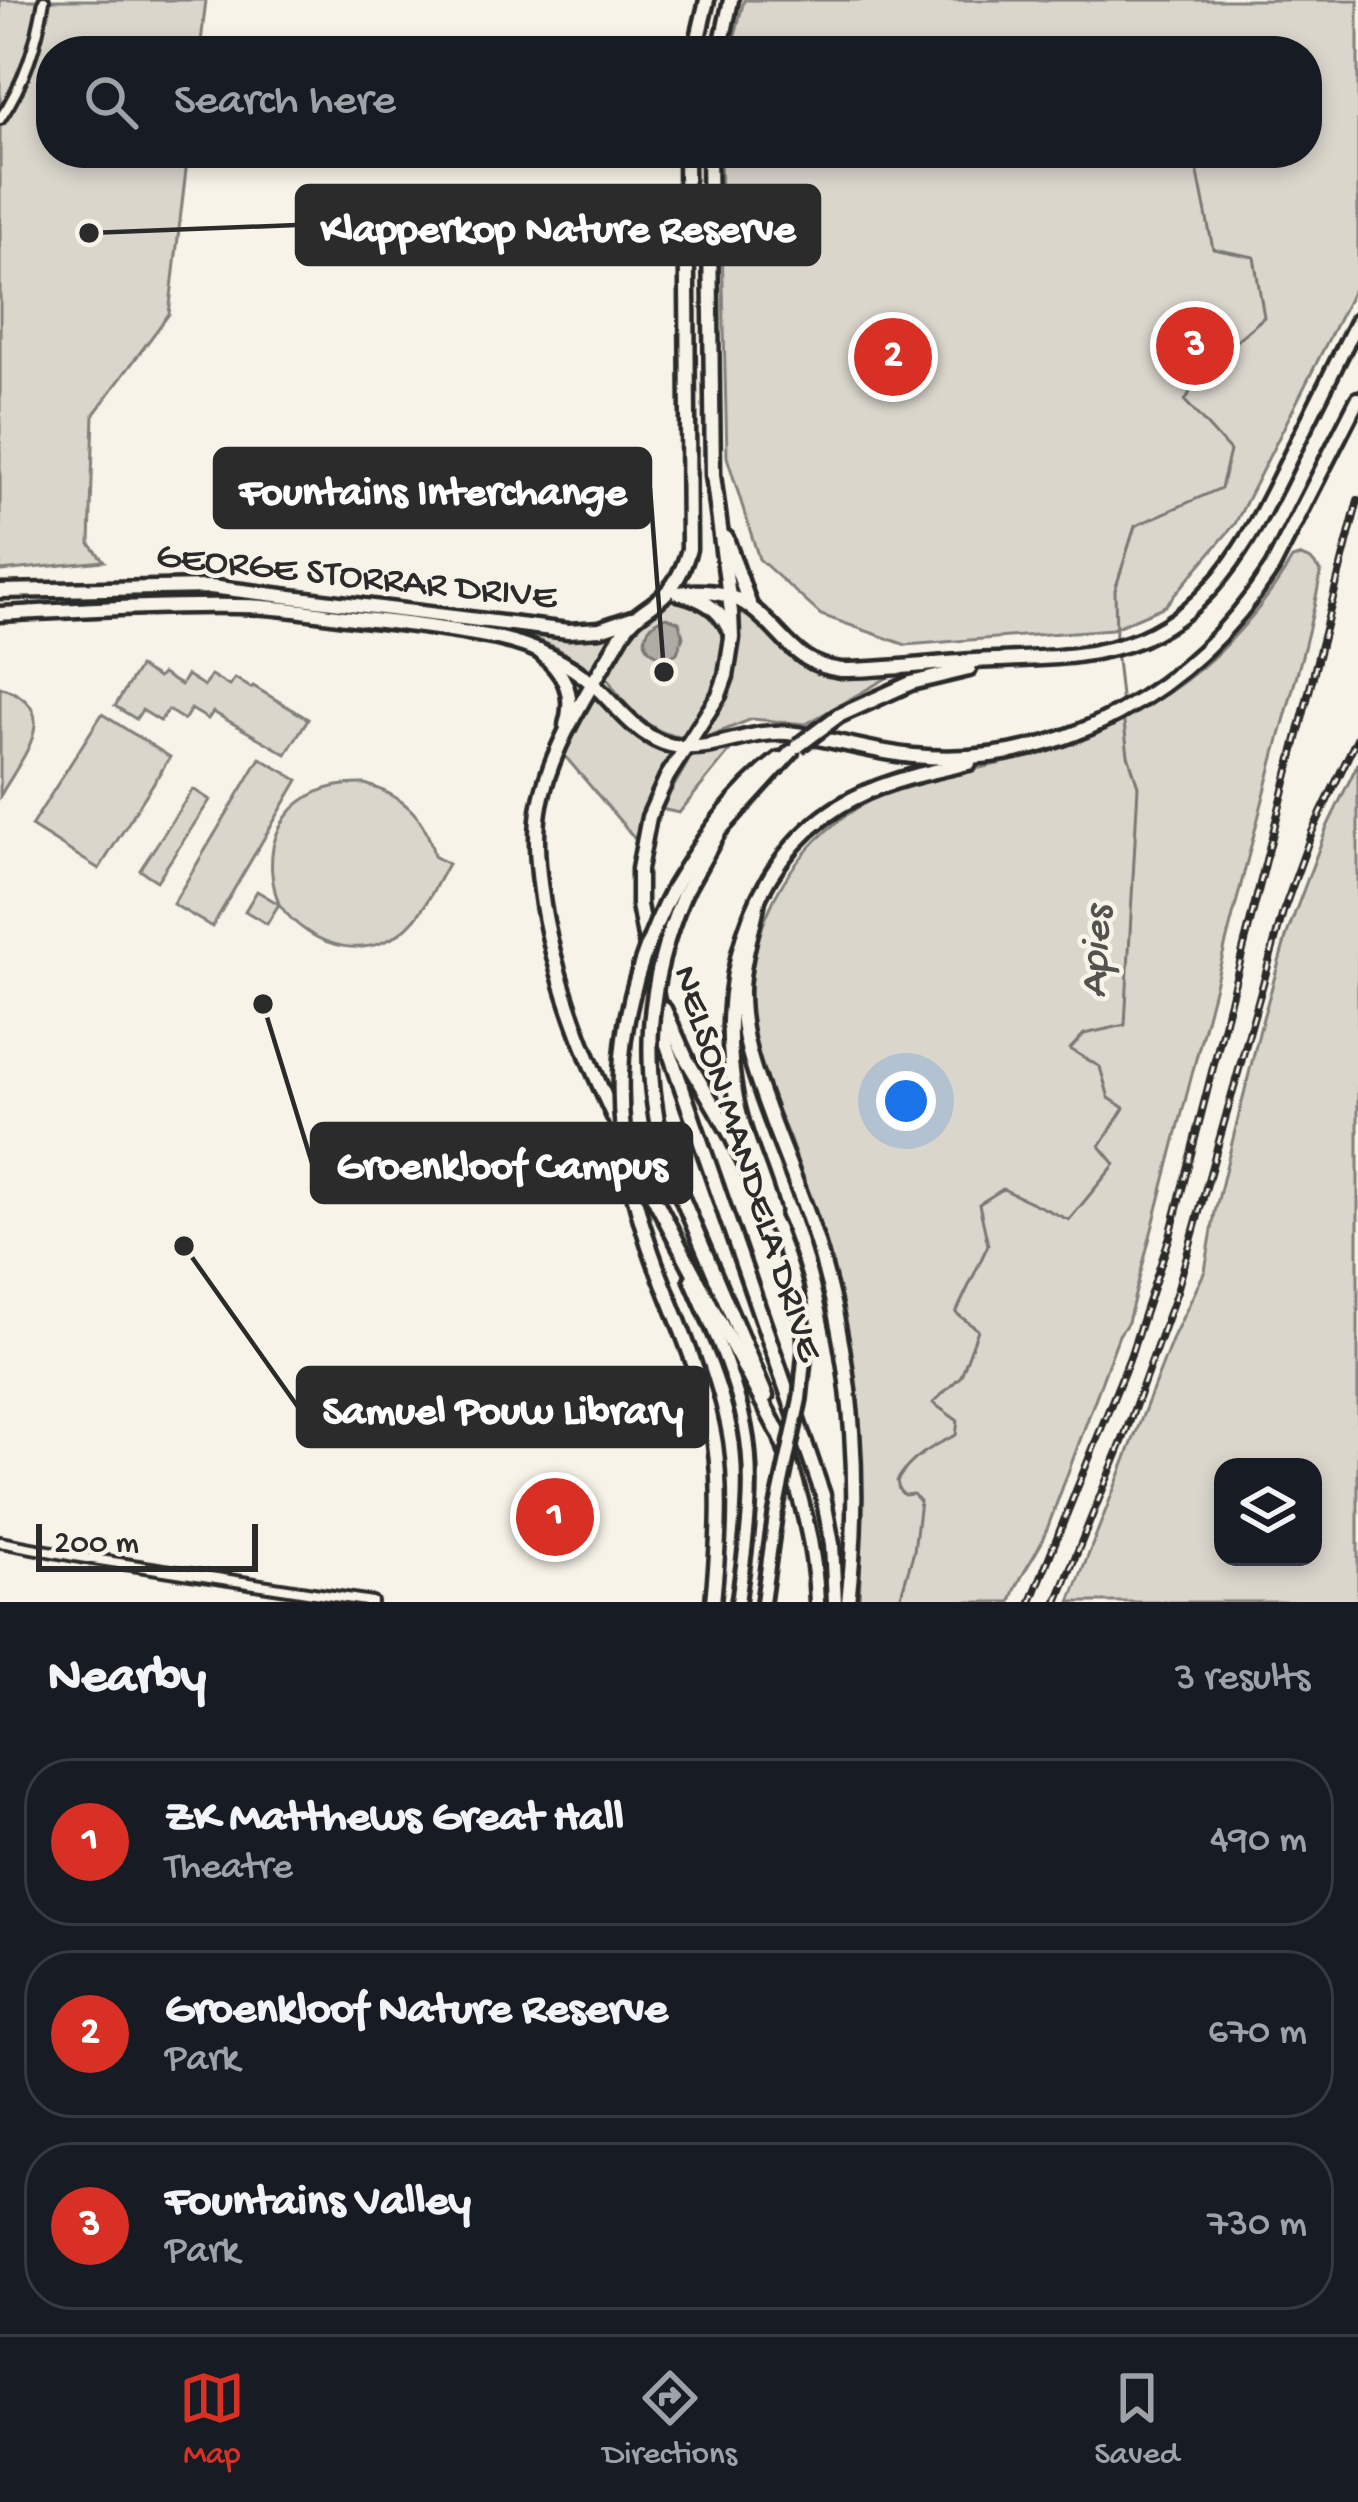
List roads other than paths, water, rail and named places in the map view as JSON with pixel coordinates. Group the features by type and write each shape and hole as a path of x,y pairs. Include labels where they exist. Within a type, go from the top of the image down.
{"main road":[{"path":"698,36 706,0"},
{"path":"723,36 731,0"},
{"path":"672,594 690,538 686,168"},
{"path":"685,748 719,694 732,638 713,475 709,168"},
{"path":"713,1602 717,1471 713,1432 642,1229 624,1153 620,1065 625,1024 656,922 719,831 794,749 838,716 911,682 1017,661 1089,654 1129,643 1183,614 1230,566 1258,520 1358,320"},
{"path":"763,1602 805,1351 798,1291 740,1114 730,1055 733,984 758,900 793,847 842,804 904,779 1002,756 1091,726 1138,703 1196,660 1255,594 1358,399"},
{"path":"718,520 750,606"},
{"name":"GEORGE STORRAR DRIVE","path":"0,591 210,587 568,632 600,629 632,618"},
{"path":"1002,756 914,756 771,732 685,748 647,736 593,684 632,618 672,594 706,591 750,606 807,660 821,667 841,670 1017,661"},
{"path":"672,594 699,599 715,608 732,638"},
{"name":"GEORGE STORRAR DRIVE","path":"0,614 238,605 466,633 539,651 593,684"},
{"path":"539,651 562,674 569,692 571,708 560,743"},
{"name":"NELSON MANDELA DRIVE","path":"593,684 560,743 537,827 539,878 550,942 566,1001 600,1090 781,1436 809,1530 817,1602"},
{"name":"NELSON MANDELA DRIVE","path":"685,748 655,801 642,844 638,892 649,969 663,1033 823,1495 835,1602"},
{"path":"679,890 650,1018 656,1120 665,1158 781,1436"},
{"path":"758,900 742,974 743,1028 749,1060 805,1207 837,1324 853,1449 848,1602"},
{"path":"649,969 687,1060 730,1133 777,1230"},
{"path":"667,1221 726,1361 746,1430 749,1483 738,1602"}],"street":[{"path":"37,36 44,0"},
{"path":"0,119 19,86 36,39"},
{"path":"0,1542 372,1602"}],"waterway":[{"name":"Apies","path":"1116,640 1115,590 1135,526 1221,488 1230,451 1185,401 1204,368 1264,317 1254,257 1213,249 1197,168"},
{"name":"Apies","path":"1116,650 1122,706"},
{"name":"Apies","path":"899,1602 914,1551 920,1501 913,1494 904,1495 897,1481 915,1459 956,1435 958,1421 933,1403 961,1376 978,1330 956,1313 988,1245 979,1204 1003,1189 1069,1220 1115,1164 1100,1146 1124,1108 1109,1098 1100,1067 1070,1049 1084,1034 1125,1025 1138,786 1123,716"}],"railway":[{"path":"1031,1602 1130,1357 1170,1236 1358,500"},
{"path":"1057,1602 1177,1291 1283,912 1312,832 1358,736"}],"place":[{"name":"Klapperkop Nature Reserve","path":"89,233"},
{"name":"Fountains Valley","path":"1195,346"},
{"name":"Groenkloof Nature Reserve","path":"893,357"},
{"name":"Fountains Interchange","path":"664,672"},
{"name":"Groenkloof Campus","path":"263,1004"},
{"name":"Samuel Pouw Library","path":"184,1246"},
{"name":"ZK Matthews Great Hall","path":"555,1517"}]}
